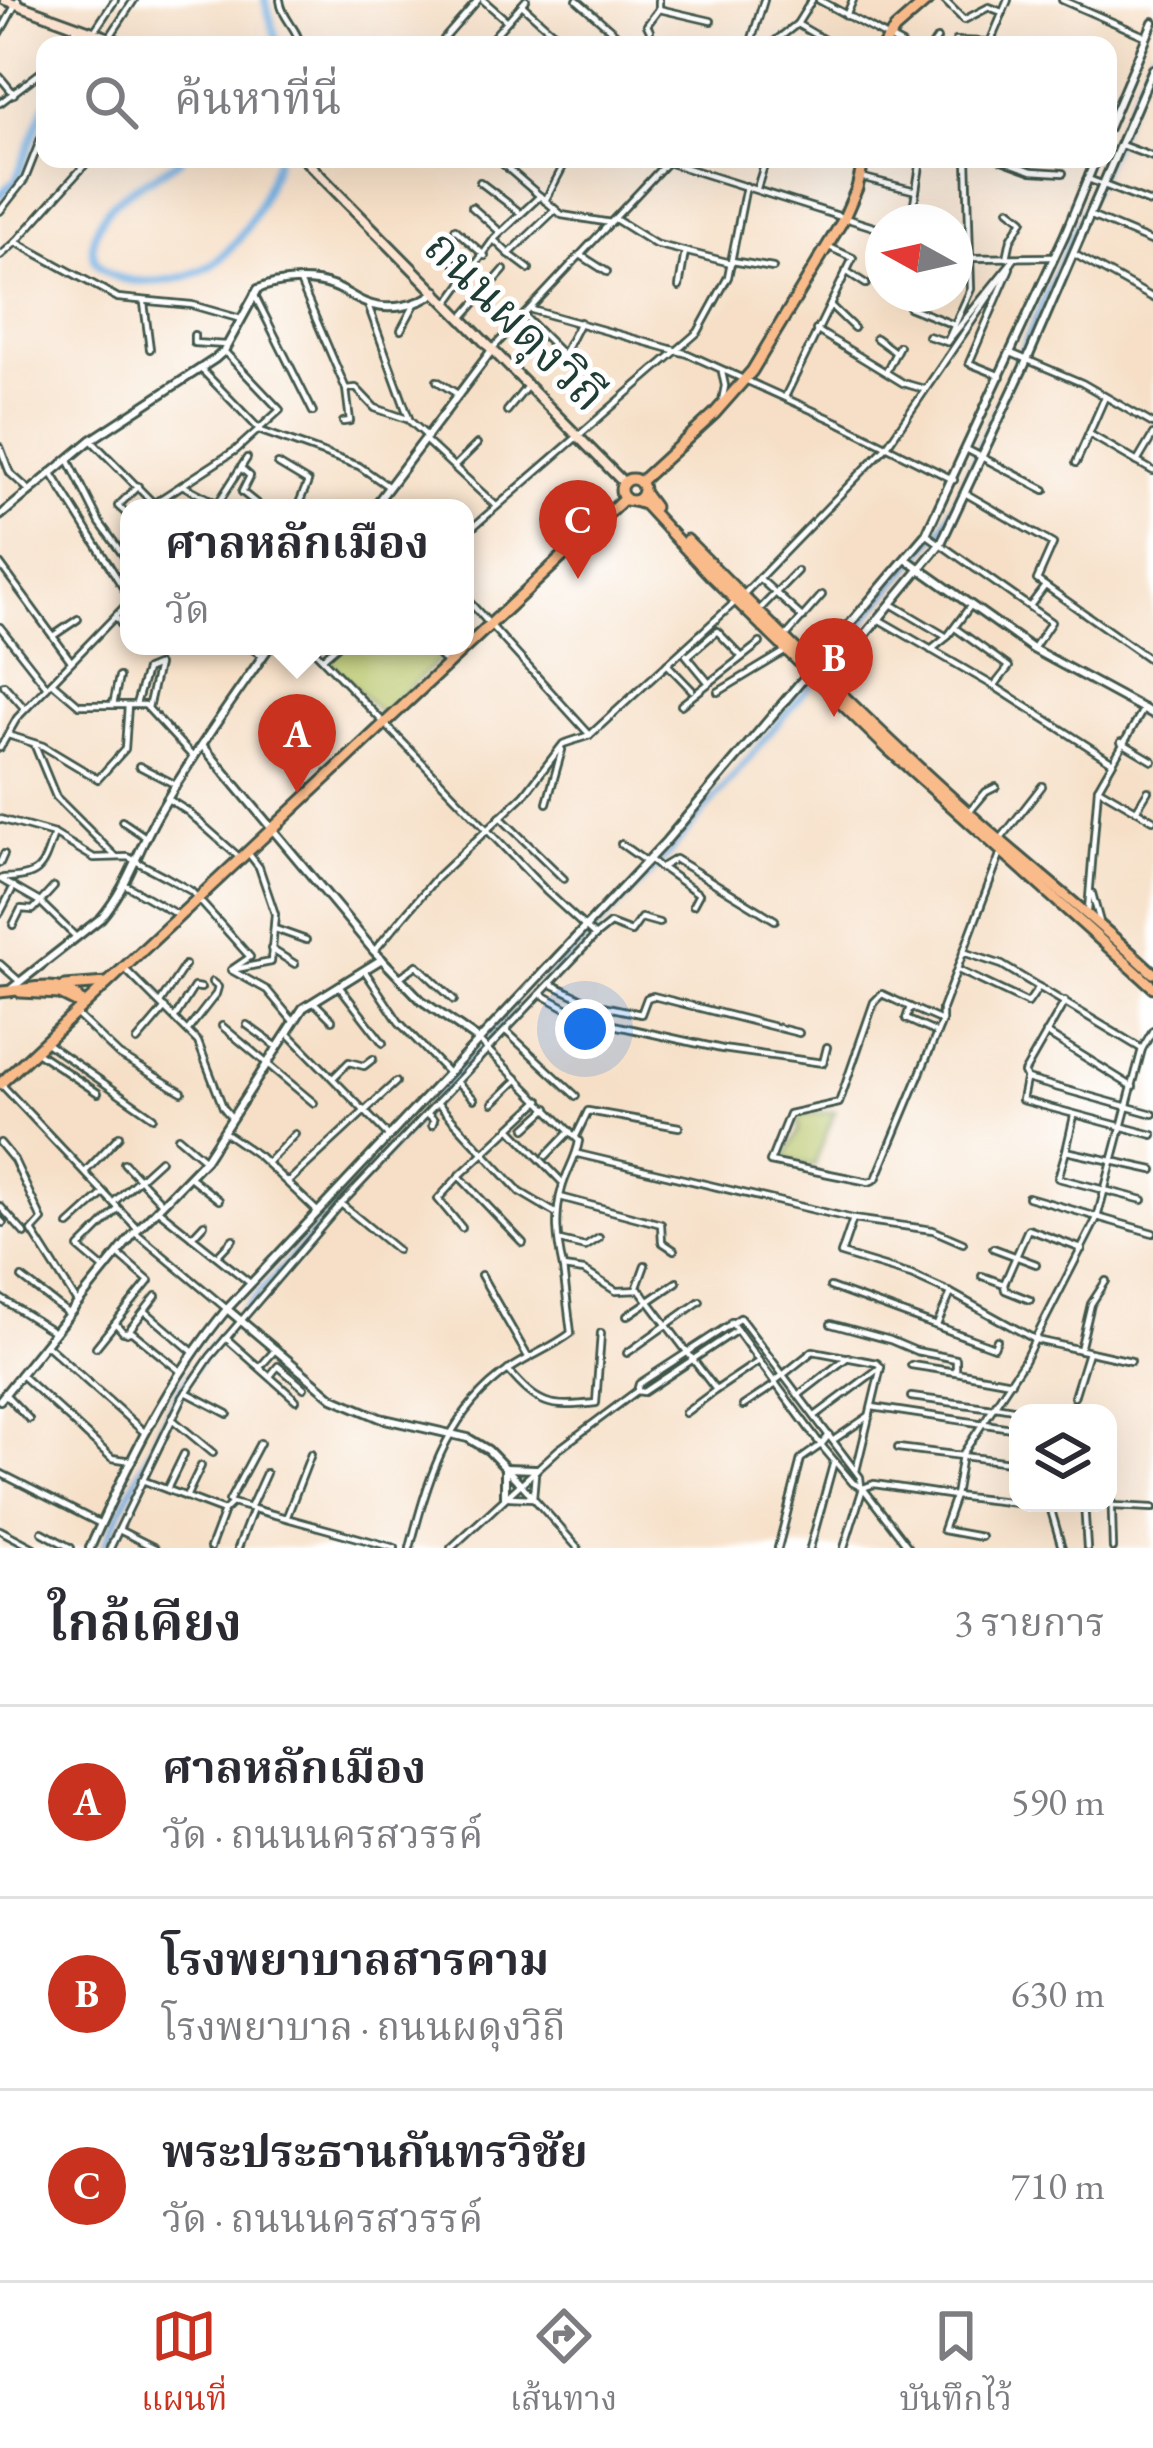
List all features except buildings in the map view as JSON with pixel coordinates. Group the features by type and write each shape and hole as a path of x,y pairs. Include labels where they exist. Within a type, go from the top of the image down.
{"main road":[{"path":"891,36 928,0"},
{"path":"9,1 103,36"},
{"name":"ถนนผดุงวิถี","path":"313,168 624,483"},
{"path":"474,638 642,487 745,380 844,218 862,168"},
{"path":"1153,973 1068,894 1002,845 817,675 784,638 740,598 644,504 629,499 621,490 624,483 630,479 642,487 740,598 786,651 817,675 969,813 1002,845 1080,922 1153,988"},
{"path":"0,1083 455,655"},
{"path":"60,990 107,983"},
{"path":"8,990 71,990 81,1008"},
{"path":"60,990 70,1006 65,1023"}],"street":[{"path":"93,33 115,0"},
{"path":"110,36 134,0"},
{"path":"280,0 284,17 298,36"},
{"path":"577,0 619,36"},
{"path":"753,36 763,0"},
{"path":"781,36 815,0 878,36"},
{"path":"845,16 853,0"},
{"path":"944,0 964,20 989,8 1002,12"},
{"path":"992,36 1008,0"},
{"path":"1061,0 1147,37"},
{"path":"0,33 9,1"},
{"path":"447,36 486,1 507,21"},
{"path":"494,36 524,2 557,36"},
{"path":"650,31 647,26 659,4 711,21"},
{"path":"1117,106 1153,22"},
{"path":"797,24 818,36"},
{"path":"71,36 77,28"},
{"path":"550,36 553,32"},
{"path":"1142,46 1153,50"},
{"path":"1117,154 1153,69"},
{"path":"0,103 36,76"},
{"path":"0,77 14,94"},
{"path":"1121,145 1153,157"},
{"path":"0,212 26,179 36,152"},
{"path":"0,256 82,168"},
{"path":"508,168 555,210 578,219 613,221 655,244 773,268"},
{"path":"448,303 494,239 543,198 561,168"},
{"path":"380,499 494,347 661,168"},
{"path":"692,168 865,224"},
{"path":"756,190 763,168"},
{"path":"914,204 920,168"},
{"path":"967,168 969,204"},
{"path":"1024,168 1063,173"},
{"path":"817,675 926,534 1092,168"},
{"path":"90,1548 192,1351 291,1260 314,1225 317,1210 817,675 878,619 941,543 1111,168"},
{"path":"860,177 916,191"},
{"path":"1088,179 1153,204"},
{"path":"480,182 520,213"},
{"path":"474,526 680,350 712,312 732,262 746,186"},
{"path":"472,207 501,232"},
{"path":"1001,376 969,362 1011,258 1011,239 1023,220 1009,209"},
{"path":"509,254 555,210"},
{"path":"1091,216 1153,242"},
{"path":"455,229 485,256"},
{"path":"1066,234 1080,241"},
{"path":"494,239 529,269"},
{"path":"16,242 118,298 204,307 241,319"},
{"path":"785,398 853,258 827,246"},
{"path":"440,248 468,278"},
{"path":"679,287 685,252"},
{"path":"1074,254 1153,298"},
{"path":"581,256 608,272"},
{"path":"973,258 1054,257"},
{"path":"946,342 1011,258"},
{"path":"374,951 436,878 524,795 563,744 590,735 740,598 886,446 1011,258"},
{"path":"463,317 504,270"},
{"path":"846,271 865,283"},
{"path":"300,282 346,389 350,421 343,422"},
{"path":"0,516 91,440 202,370 225,348 254,294 269,284 337,287 368,305 415,304"},
{"path":"400,330 415,304 436,291"},
{"path":"254,294 313,412"},
{"path":"144,303 151,349"},
{"path":"368,305 410,421 496,506"},
{"path":"830,305 854,328"},
{"path":"532,310 680,350 954,480"},
{"path":"922,312 954,325"},
{"path":"946,342 960,312"},
{"path":"525,317 563,355 580,322"},
{"path":"816,330 903,383 924,389"},
{"path":"165,499 261,430 280,410 225,348 194,343 194,334"},
{"path":"928,336 946,342"},
{"path":"876,338 897,349 887,370"},
{"path":"1011,353 1153,424"},
{"path":"719,369 725,386 721,406"},
{"path":"202,370 261,430 358,466 389,487"},
{"path":"437,381 459,395"},
{"path":"507,411 529,384"},
{"path":"346,389 356,388 375,408 410,421"},
{"path":"1076,464 1105,396"},
{"path":"1090,434 1153,471"},
{"path":"1137,462 1153,435"},
{"path":"91,440 149,499"},
{"path":"454,466 477,444"},
{"path":"0,447 10,473 30,491"},
{"path":"968,450 1045,490"},
{"path":"67,458 100,523 120,551"},
{"path":"221,499 247,458"},
{"path":"278,464 308,482 301,499"},
{"path":"241,468 250,476 242,492 251,499"},
{"path":"51,472 120,585"},
{"path":"182,485 205,499"},
{"path":"125,499 138,487"},
{"path":"965,494 1053,544 1037,576 1045,586 1152,661"},
{"path":"926,534 1051,622 1033,649"},
{"path":"906,559 1033,649 1153,714"},
{"path":"0,564 72,662"},
{"path":"761,608 797,571"},
{"path":"759,578 803,617"},
{"path":"1029,607 1045,586"},
{"path":"784,638 822,595"},
{"path":"872,599 947,637"},
{"path":"931,650 955,628 970,605"},
{"path":"474,607 590,735"},
{"path":"0,748 26,709 120,612"},
{"path":"116,617 120,623"},
{"path":"53,636 78,619"},
{"path":"878,619 1111,761"},
{"path":"0,627 49,685 79,705 148,707 193,757"},
{"path":"955,628 1009,667 994,686"},
{"path":"688,656 717,631 742,657"},
{"path":"681,705 760,643"},
{"path":"681,649 709,683"},
{"path":"718,692 786,651"},
{"path":"318,655 594,935"},
{"path":"322,659 327,655"},
{"path":"438,655 446,663"},
{"path":"0,964 8,990 101,918 193,757 262,656"},
{"path":"667,664 692,690"},
{"path":"8,735 57,752 98,779 125,749 132,705 147,668 158,665 148,707"},
{"path":"680,678 695,665"},
{"path":"112,705 119,676"},
{"path":"4,686 26,709"},
{"path":"1080,922 1088,912 1098,788 1144,708"},
{"path":"1121,742 1153,760"},
{"path":"202,744 399,978 421,1000 492,1047 576,1137"},
{"path":"547,803 563,744"},
{"path":"35,746 56,797 114,855"},
{"path":"139,766 176,785"},
{"path":"942,1021 882,994 874,1002 839,1103 789,1114 770,1162 869,1182 876,1179 942,1021 942,1009 1002,845 1042,786"},
{"path":"969,813 996,787"},
{"path":"1098,788 1153,820"},
{"path":"1137,809 1148,791"},
{"path":"168,799 259,867 275,914 271,962 231,970"},
{"path":"500,817 564,879"},
{"path":"0,819 54,834 88,856 114,855 135,861 197,898 250,957 231,970"},
{"path":"122,821 147,838"},
{"path":"0,879 35,874 42,868 54,834"},
{"path":"621,844 699,894 694,905"},
{"path":"0,863 4,854"},
{"path":"661,868 675,859 775,920"},
{"path":"1068,894 1084,896 1091,875"},
{"path":"1091,875 1100,924"},
{"path":"0,879 40,902 76,937"},
{"path":"124,884 182,916"},
{"path":"0,913 14,886"},
{"path":"13,925 21,909 33,910 54,887"},
{"path":"110,1548 186,1392 226,1338 250,1283 341,1204 594,935 610,924 631,932 641,918 659,923"},
{"path":"275,929 306,940"},
{"path":"271,949 296,964"},
{"path":"963,952 1002,965 1142,1049"},
{"path":"29,1419 3,1397 136,1231 205,1160 286,1030 311,1000 382,959"},
{"path":"399,978 415,964 454,1000"},
{"path":"137,1040 185,965"},
{"path":"124,968 189,1031 231,1117"},
{"path":"231,970 267,990 293,1021"},
{"path":"364,970 399,1022 446,1071"},
{"path":"956,970 1028,1003 1039,987"},
{"path":"189,1031 216,994 218,986 212,982"},
{"path":"337,984 383,1043"},
{"path":"551,984 592,1004 641,1014 647,998 653,996 799,1033"},
{"path":"175,1017 194,987 201,988"},
{"path":"541,994 580,1017 722,1049 823,1064 827,1047"},
{"path":"311,1000 332,1020"},
{"path":"1065,1001 1024,1073 1022,1100 1153,1135"},
{"path":"189,1031 211,1006"},
{"path":"910,1007 906,1019 937,1033"},
{"path":"81,1008 119,1055 182,1092"},
{"path":"632,1012 634,1028"},
{"path":"247,1025 277,1046"},
{"path":"222,1026 314,1103"},
{"path":"286,1030 388,1135"},
{"path":"981,1537 944,1530 962,1455 1036,1340 1083,1250 1108,1189 1142,1049 1153,1030"},
{"path":"506,1031 577,1096"},
{"path":"1046,1033 1133,1088"},
{"path":"45,1042 153,1117"},
{"path":"35,1051 98,1093"},
{"path":"333,1078 349,1062 364,1066 373,1059"},
{"path":"493,1103 518,1078"},
{"path":"1027,1078 1153,1114"},
{"path":"288,1181 396,1082"},
{"path":"457,1082 475,1100"},
{"path":"0,1083 136,1231 324,1391 380,1418 451,1432 488,1450 578,1548"},
{"path":"462,1228 437,1199 540,1100"},
{"path":"438,1103 520,1192 557,1214"},
{"path":"526,1128 548,1108"},
{"path":"410,1548 436,1459 451,1432 494,1380 567,1337 573,1328 556,1240 557,1214 563,1183 577,1154 576,1137 588,1111 679,1126"},
{"path":"428,1114 432,1124"},
{"path":"1074,1116 1058,1178 1143,1200"},
{"path":"511,1129 563,1183"},
{"path":"546,1156 570,1131"},
{"path":"224,1132 267,1163 317,1210"},
{"path":"267,1163 295,1134"},
{"path":"85,1172 119,1136"},
{"path":"178,1137 205,1160"},
{"path":"0,1143 14,1160 42,1220 32,1231 78,1303"},
{"path":"1066,1151 1153,1170"},
{"path":"577,1154 853,1219 933,1230 963,1243"},
{"path":"105,1270 79,1248 160,1160"},
{"path":"124,1162 192,1237 250,1283"},
{"path":"459,1176 524,1243"},
{"path":"190,1178 219,1200"},
{"path":"69,1225 104,1193"},
{"path":"560,1196 661,1224 662,1242 674,1250"},
{"path":"1028,1197 1153,1233"},
{"path":"341,1204 397,1250"},
{"path":"0,1205 25,1234"},
{"path":"853,1219 841,1254 952,1293 1036,1340 1131,1361"},
{"path":"192,1237 204,1224"},
{"path":"1030,1300 1005,1290 1004,1284 1028,1229 1083,1250"},
{"path":"556,1240 585,1247 598,1238"},
{"path":"217,1256 232,1239"},
{"path":"993,1248 1036,1264"},
{"path":"283,1251 291,1260"},
{"path":"96,1347 149,1281 118,1254"},
{"path":"636,1290 645,1264"},
{"path":"563,1268 584,1271 616,1291 640,1289 716,1390"},
{"path":"481,1276 528,1357"},
{"path":"982,1276 1004,1284"},
{"path":"22,1278 69,1314"},
{"path":"1080,1350 1091,1304 1106,1281"},
{"path":"627,1316 677,1282"},
{"path":"830,1287 994,1346 998,1340"},
{"path":"937,1325 952,1293"},
{"path":"127,1333 156,1296"},
{"path":"0,1298 54,1332"},
{"path":"627,1352 700,1301"},
{"path":"145,1311 192,1351"},
{"path":"451,1548 536,1469 637,1391 639,1384 740,1318 856,1472 862,1487 844,1548"},
{"path":"731,1322 821,1444 909,1548"},
{"path":"115,1324 132,1332 192,1382"},
{"path":"831,1324 956,1359 956,1372"},
{"path":"637,1391 644,1392 737,1329"},
{"path":"508,1370 530,1397 543,1404 596,1403 601,1333"},
{"path":"226,1338 296,1400"},
{"path":"45,1344 146,1434"},
{"path":"260,1367 276,1349"},
{"path":"743,1406 813,1351 880,1367"},
{"path":"1074,1397 1088,1352"},
{"path":"799,1394 848,1358"},
{"path":"686,1413 759,1361"},
{"path":"911,1365 1011,1382"},
{"path":"270,1376 278,1366 304,1388"},
{"path":"856,1472 880,1367"},
{"path":"815,1416 880,1367"},
{"path":"20,1375 112,1458 133,1462"},
{"path":"186,1392 228,1414"},
{"path":"910,1397 1009,1409"},
{"path":"778,1548 801,1459 871,1411 1009,1428"},
{"path":"172,1419 214,1453"},
{"path":"210,1548 260,1443"},
{"path":"898,1448 1009,1462"},
{"path":"167,1490 184,1454"},
{"path":"287,1517 311,1454"},
{"path":"810,1548 834,1459"},
{"path":"186,1497 201,1466"},
{"path":"505,1468 536,1469"},
{"path":"505,1468 505,1497"},
{"path":"533,1498 536,1469"},
{"path":"0,1473 101,1524"},
{"path":"238,1548 266,1473"},
{"path":"142,1480 226,1508 252,1508 395,1548"},
{"path":"862,1487 874,1484 1009,1502"},
{"path":"505,1497 533,1498"},
{"path":"1117,1506 1153,1508"},
{"path":"1052,1512 1062,1548"},
{"path":"1085,1512 1087,1548"},
{"path":"1113,1512 1113,1548"},
{"path":"0,1530 34,1548"},
{"path":"118,1530 155,1548"},
{"path":"42,1532 71,1548"}],"green space":[{"path":"333,655 444,655 381,714 328,659"},
{"path":"835,1111 814,1166 785,1158 799,1130 798,1116"}],"waterway":[{"path":"265,0 275,36"},
{"path":"1117,134 1153,50"},
{"path":"0,195 16,180 36,128"},
{"path":"167,168 106,212 94,238 95,258 106,271 148,282 197,272 217,261 247,227 274,168"},
{"path":"103,1548 177,1393 204,1354 493,1035 664,859 944,526 1102,168"}],"place":[{"name":"พระประธานกันทรวิชัย","path":"578,579"},
{"name":"โรงพยาบาลสารคาม","path":"834,717"},
{"name":"ศาลหลักเมือง","path":"297,793"}]}
